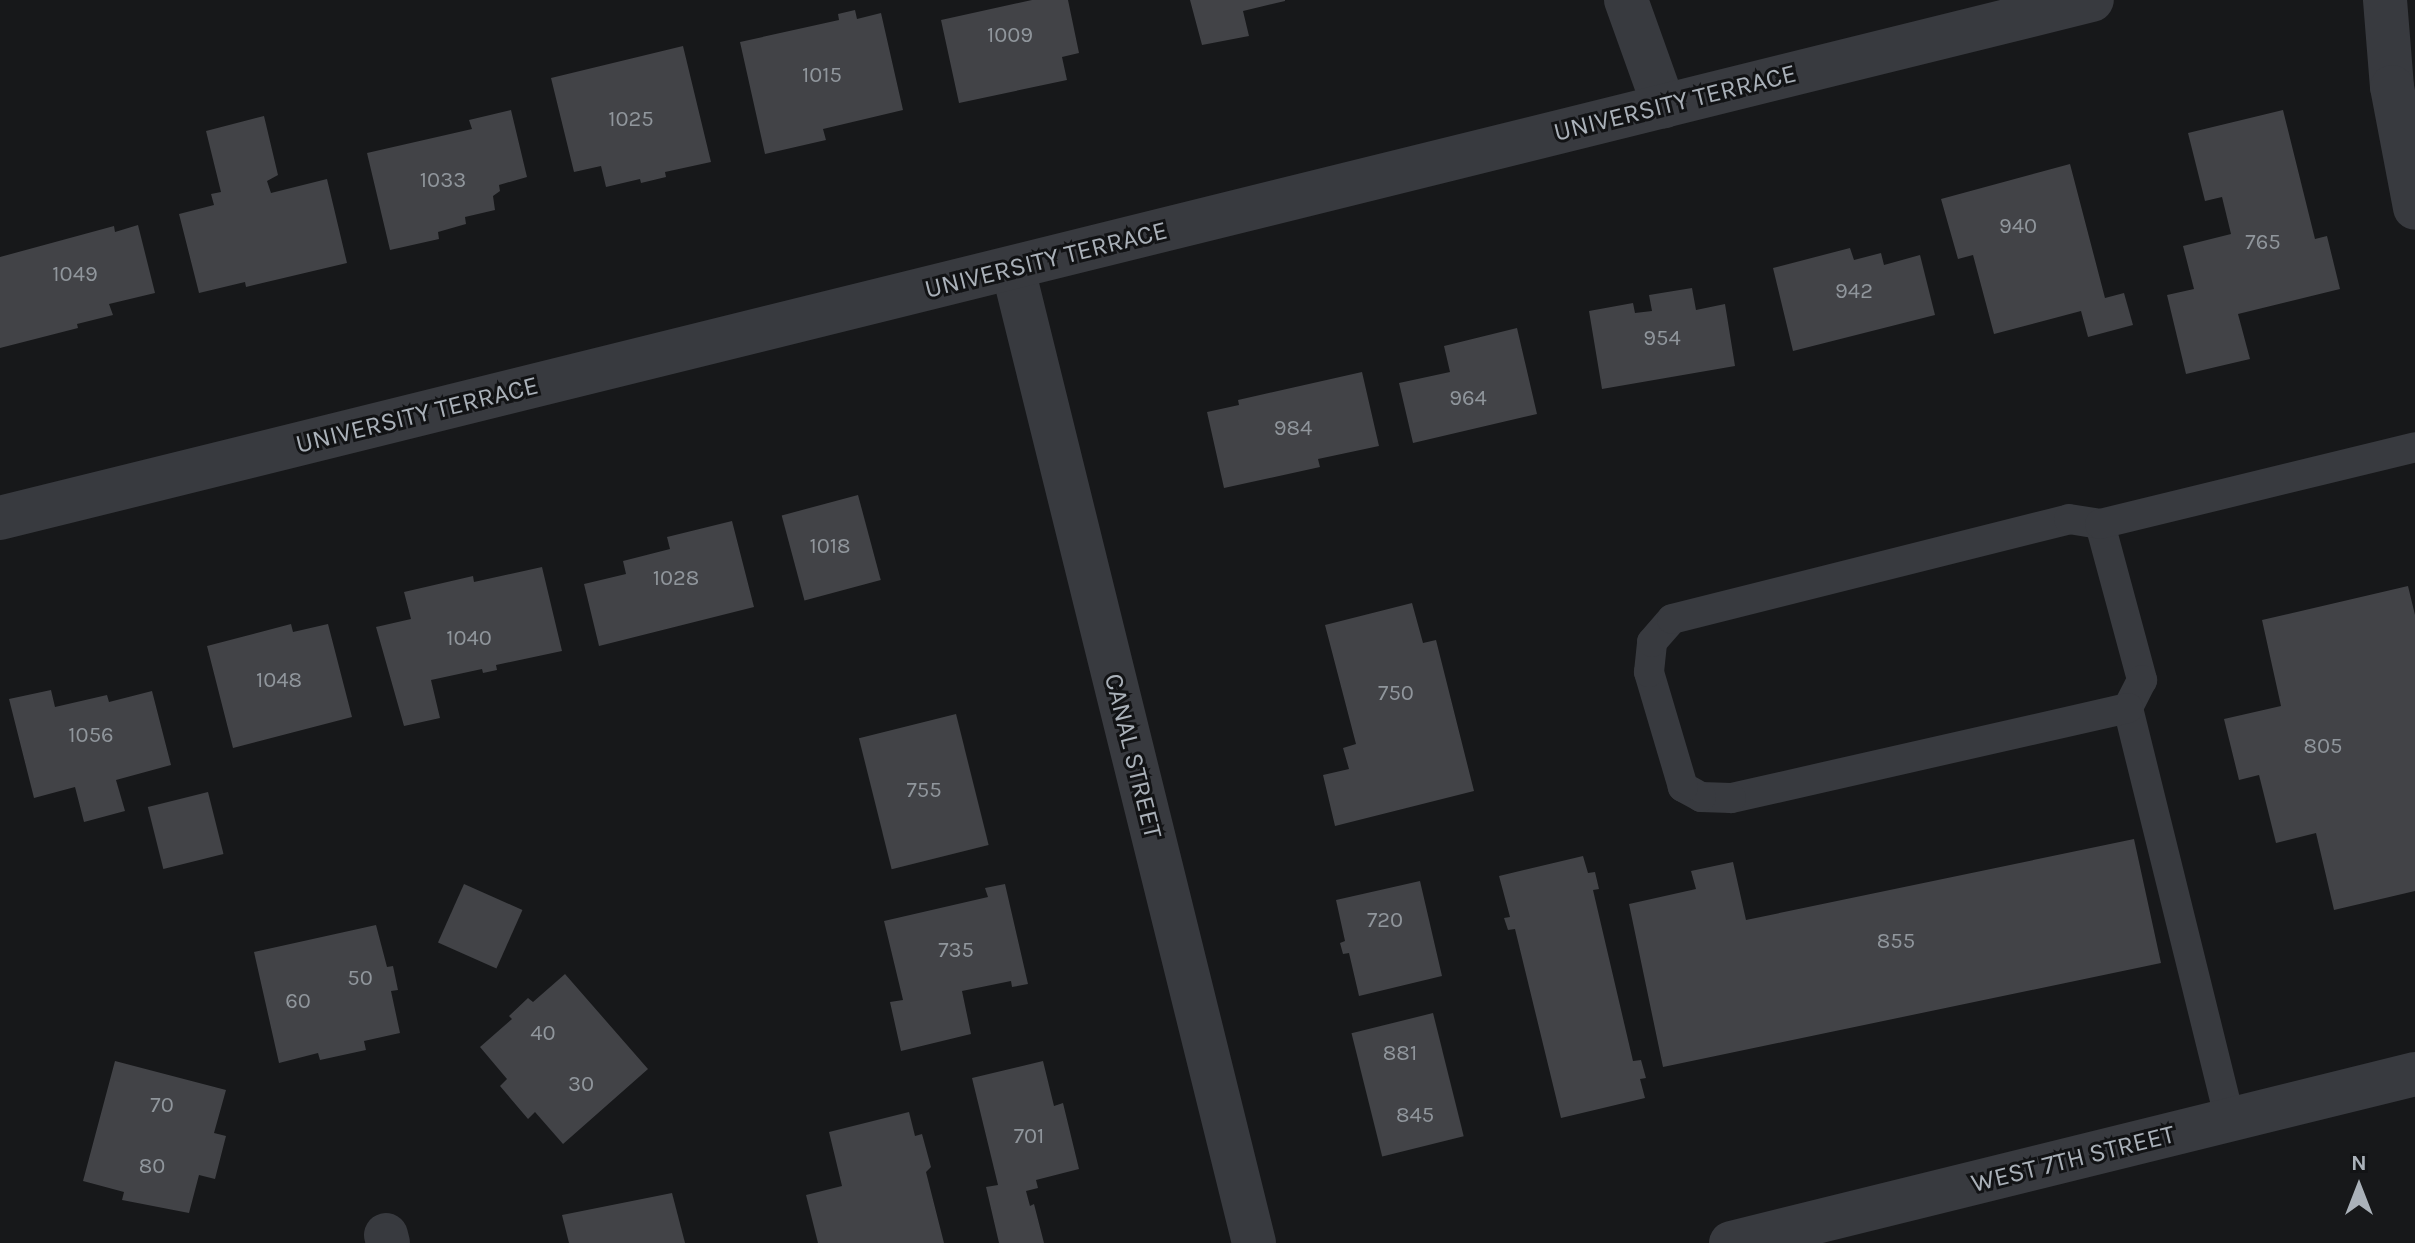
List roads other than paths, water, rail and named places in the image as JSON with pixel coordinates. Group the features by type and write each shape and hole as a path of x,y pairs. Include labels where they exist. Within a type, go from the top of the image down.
{"street":[{"path":"1626,0 1664,106"},
{"name":"UNIVERSITY TERRACE","path":"0,518 2092,0"},
{"path":"2385,0 2392,87 2415,208"},
{"name":"CANAL STREET","path":"1013,269 1254,1243"},
{"name":"WEST 7TH STREET","path":"1731,1243 2415,1074"}],"lane":[{"path":"2128,708 1731,798 1701,797 1683,787 1649,672 1652,642 1672,619 2069,519 2100,524 2415,447"},
{"path":"2100,524 2142,680 2128,708 2230,1120"}]}
